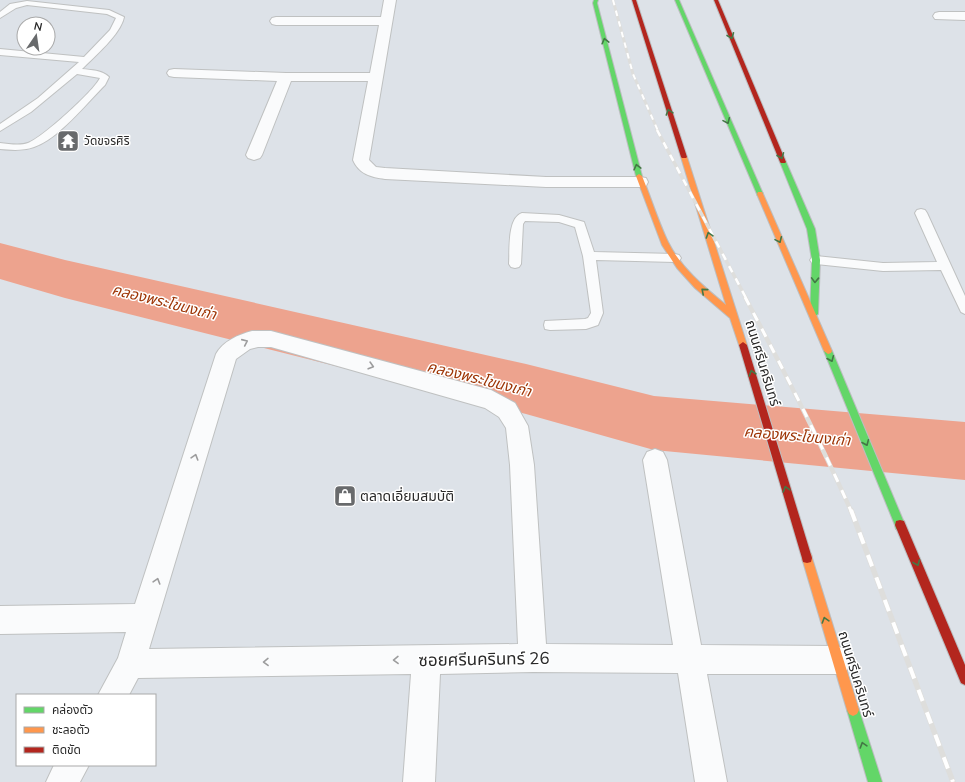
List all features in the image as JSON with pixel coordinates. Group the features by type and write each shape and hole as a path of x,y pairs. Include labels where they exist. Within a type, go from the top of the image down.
{"main road":[{"path":"596,0 595,3 640,182 665,243 698,286 734,316"},
{"name":"ถนนศรีนครินทร์","path":"634,0 763,410 875,782"},
{"path":"678,0 712,85 814,319 963,670"},
{"path":"716,0 810,229 816,260 814,319"}],"street":[{"path":"390,0 361,160 363,166 373,172 546,182 640,182"},
{"path":"940,16 965,16"},
{"path":"276,21 386,21"},
{"path":"174,73 286,77 376,77"},
{"path":"254,155 286,77"},
{"path":"114,694 130,664 227,354 237,345 254,338 271,339 491,400 507,410 517,426 522,465 533,658"},
{"path":"655,460 688,659 711,782"},
{"path":"0,620 145,618"},
{"name":"ซอยศรีนครินทร์ 26","path":"130,664 533,658 838,660"},
{"path":"419,782 426,660"},
{"path":"62,782 72,766"}],"lane":[{"path":"72,8 80,0"},
{"path":"0,16 13,6 27,3 109,12 120,17 120,23 87,60 36,104 0,128"},
{"path":"0,52 87,60"},
{"path":"0,146 19,147 32,144 45,137 102,83 105,77 98,74 75,71"},
{"path":"921,213 965,309"},
{"path":"516,264 517,223 522,217 559,218 572,221 580,225 589,256 597,313 593,321 586,324 550,325"},
{"path":"589,256 675,258"},
{"path":"816,260 883,267 945,266"}],"waterway":[{"name":"คลองพระโขนงเก่า","path":"0,261 65,279 526,389 654,423 965,451"}],"railway":[{"path":"613,0 633,74 658,131"},
{"path":"657,130 746,298"},
{"path":"745,297 813,430 851,511"},
{"path":"851,510 953,782"}],"traffic: fast":[{"path":"596,0 595,3 639,176"},
{"path":"677,0 760,194"},
{"path":"783,162 811,229 816,260 814,314"},
{"path":"828,351 900,525"},
{"path":"853,710 875,782"}],"traffic: slow":[{"path":"684,157 743,345"},
{"path":"639,176 665,243 680,266 698,286 734,316"},
{"path":"760,194 828,351"},
{"path":"807,558 853,710"}],"traffic: jam":[{"path":"634,0 684,157"},
{"path":"716,0 783,162"},
{"path":"743,345 807,558"},
{"path":"900,525 965,679"}],"place":[{"name":"วัดขจรศิริ","path":"68,141"},
{"name":"ตลาดเอี่ยมสมบัติ","path":"345,496"}]}
